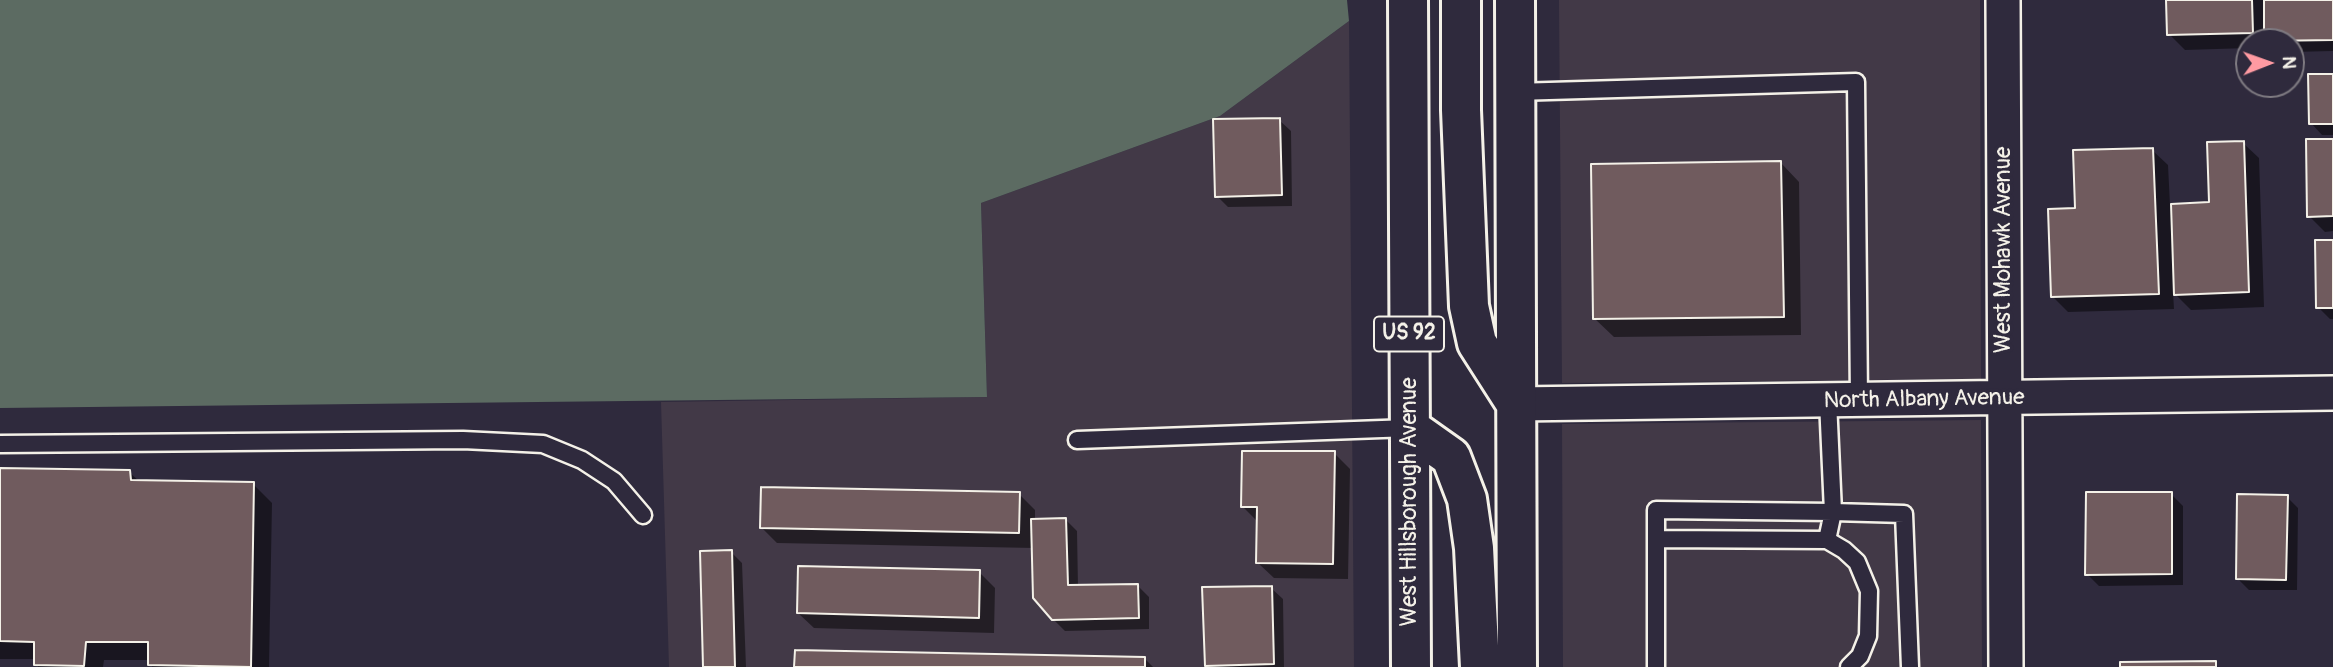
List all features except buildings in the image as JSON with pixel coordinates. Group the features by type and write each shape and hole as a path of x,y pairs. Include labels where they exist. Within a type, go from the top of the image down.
{"main road":[{"name":"West Hillsborough Avenue","path":"1408,0 1411,667"},
{"path":"1461,0 1462,123 1469,306 1477,343 1516,404"},
{"path":"1515,0 1517,667"},
{"path":"1409,428 1451,457 1467,499 1474,548 1480,667"}],"street":[{"name":"West Mohawk Avenue","path":"2003,0 2006,667"},
{"name":"North Albany Avenue","path":"1516,404 2333,393"}],"lane":[{"path":"1515,92 1856,82 1844,401 1833,512 1827,540"},
{"path":"1077,440 1409,428"},
{"path":"0,444 463,440 543,444 582,460 614,481 643,515"},
{"path":"1656,667 1657,510 1904,514 1910,667"},
{"path":"1656,539 1827,540 1857,562 1869,591 1868,636 1860,656 1849,667"}],"shaded area":[{"path":"1559,0 1980,0 1981,379 1562,383"},
{"path":"1349,21 1354,667 669,667 661,402 987,397 981,203 1220,116"},
{"path":"1981,420 1982,667 1563,667 1562,424"}],"green space":[{"path":"0,0 1347,0 1349,21 1220,116 981,203 987,397 0,408"}]}
